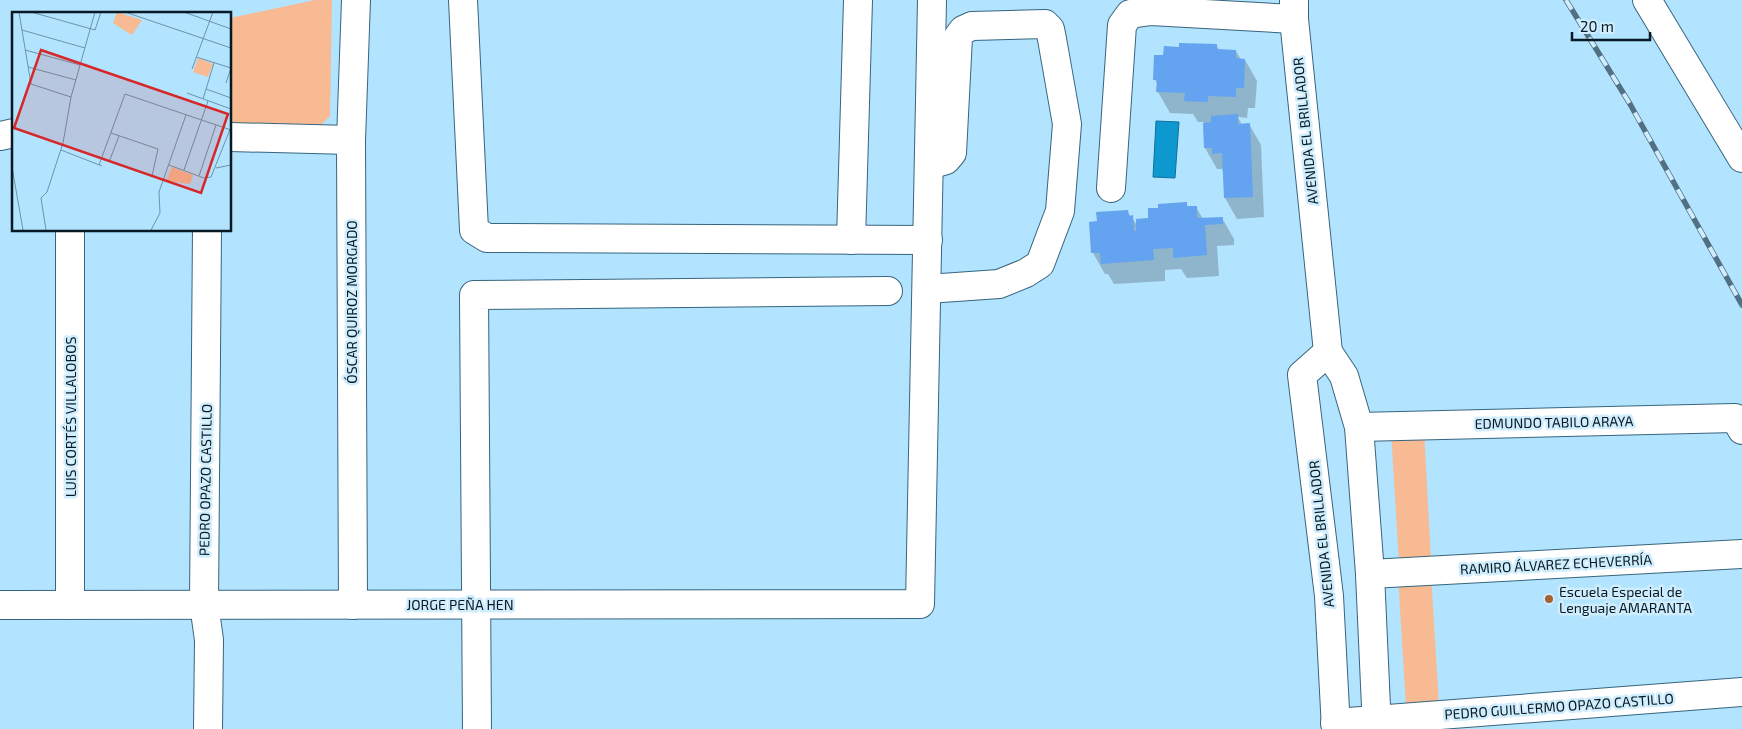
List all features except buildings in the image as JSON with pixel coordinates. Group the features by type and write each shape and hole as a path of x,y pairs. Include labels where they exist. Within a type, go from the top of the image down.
{"street":[{"name":"ÓSCAR QUIROZ MORGADO","path":"353,605 350,140 356,0"},
{"path":"464,0 474,230 487,238 928,240"},
{"path":"851,240 858,0"},
{"path":"929,165 946,160 952,153 958,37 963,30 972,26 1045,24 1050,29 1067,124 1060,211 1040,264 999,284 927,289 928,240 929,165 932,0"},
{"path":"1647,0 1742,158"},
{"path":"1111,188 1122,25 1130,14 1151,11 1294,9"},
{"name":"AVENIDA EL BRILLADOR","path":"1294,9 1328,352 1344,376 1359,427 1370,574 1377,724"},
{"path":"231,137 350,140"},
{"name":"LUIS CORTÉS VILLALOBOS","path":"70,231 70,605"},
{"name":"PEDRO OPAZO CASTILLO","path":"208,231 204,604 209,640 208,729"},
{"name":"JORGE PEÑA HEN","path":"0,605 920,604 927,289"},
{"path":"477,729 474,295 888,291"},
{"name":"AVENIDA EL BRILLADOR","path":"1328,352 1302,375 1329,596 1335,726"},
{"name":"EDMUNDO TABILO ARAYA","path":"1359,427 1735,418 1742,430"},
{"name":"RAMIRO ÁLVAREZ ECHEVERRÍA","path":"1370,574 1742,554"},
{"name":"PEDRO GUILLERMO OPAZO CASTILLO","path":"1335,726 1377,724 1742,692"}],"shaded area":[{"path":"315,0 332,0 330,116 319,127 231,126 231,18"},
{"path":"1424,430 1431,560 1399,562 1391,432"},
{"path":"1431,574 1439,705 1406,706 1398,576"}],"water":[{"path":"1156,121 1179,122 1175,178 1153,177"}],"railway":[{"path":"1566,0 1630,104 1742,305"}],"place":[{"name":"Escuela Especial de Lenguaje AMARANTA","path":"1549,599"}]}
